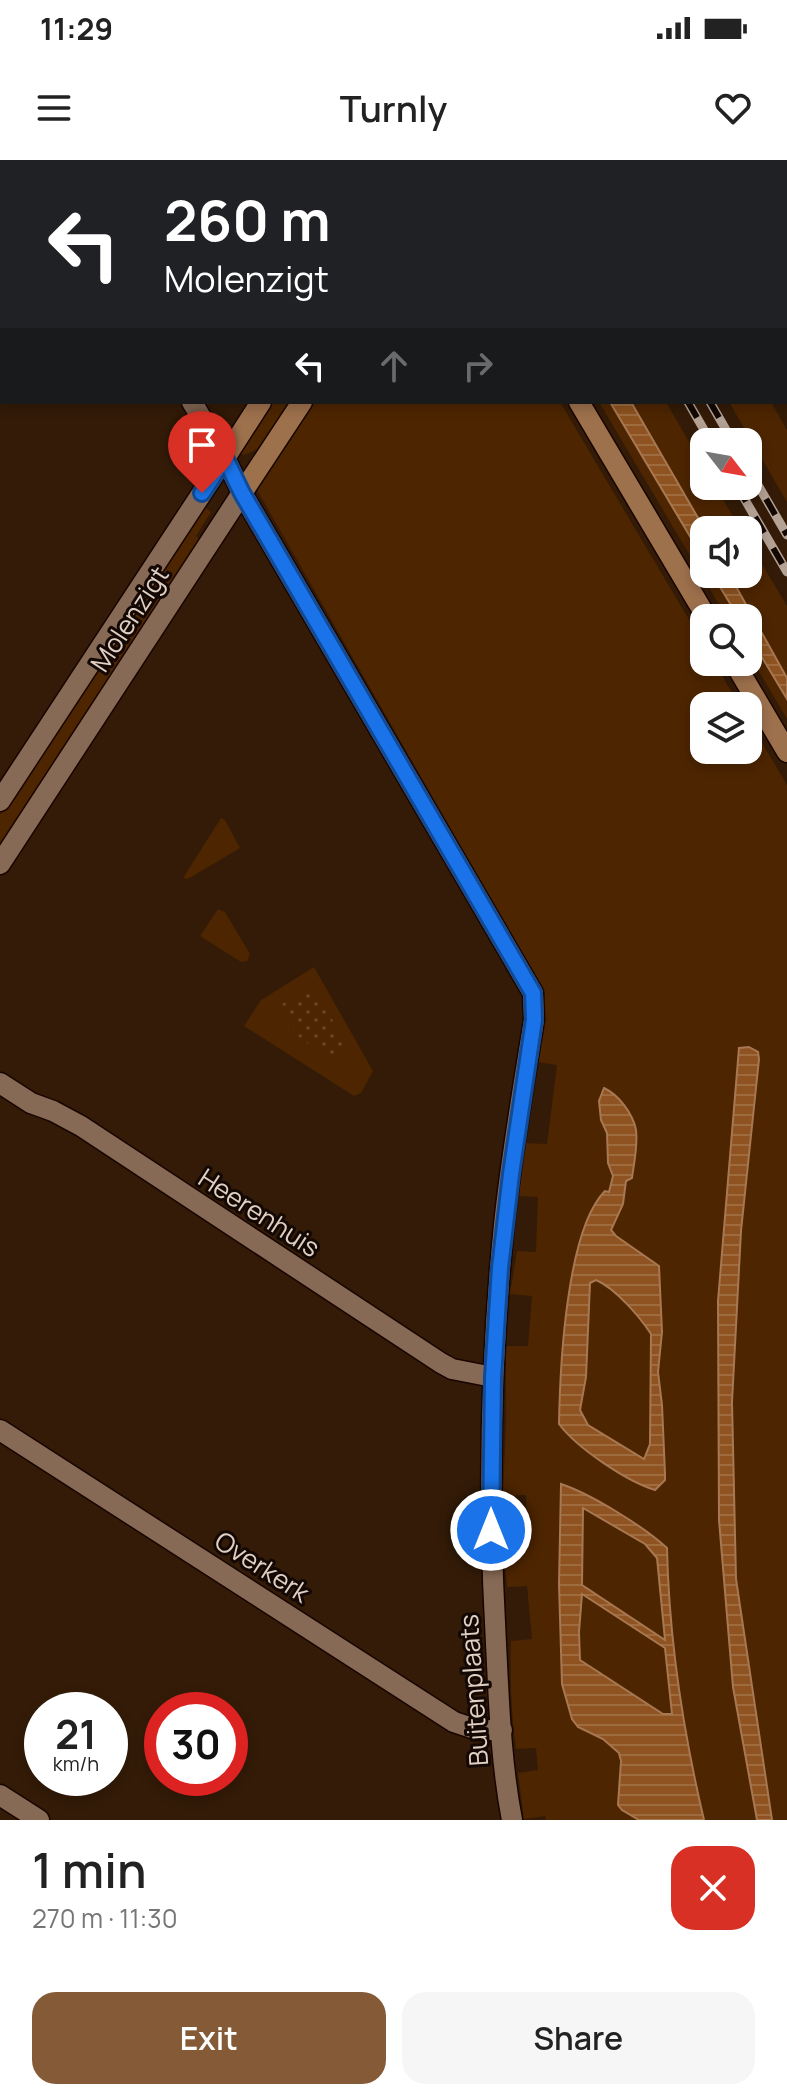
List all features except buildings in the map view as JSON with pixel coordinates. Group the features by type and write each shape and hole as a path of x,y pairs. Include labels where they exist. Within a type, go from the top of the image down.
{"street":[{"name":"Buitenplaats","path":"193,404 533,993 534,1020 504,1223 493,1377 492,1583 512,1820"},
{"name":"Molenzigt","path":"0,801 260,404"},
{"name":"Molenzigt","path":"0,864 301,404"},
{"path":"580,404 699,604"},
{"path":"742,676 787,752"},
{"name":"Heerenhuis","path":"0,1083 31,1103 81,1126 441,1363 452,1369 493,1377"},
{"name":"Overkerk","path":"0,1430 454,1722 478,1730 502,1730"},
{"path":"0,1795 39,1820"}],"shaded area":[{"path":"268,404 292,404 266,442 251,452 240,453"},
{"path":"312,404 561,404 690,621 690,676 722,676 732,692 690,692 690,764 762,764 762,743 787,785 787,1820 772,1820 736,1579 732,1402 741,1231 759,1059 718,1434 719,1520 733,1687 757,1820 704,1820 678,1685 667,1548 617,1512 561,1484 559,1584 562,1684 572,1719 578,1727 603,1739 619,1753 622,1810 639,1820 546,1820 545,1816 524,1819 518,1773 538,1770 536,1748 516,1749 511,1641 532,1639 527,1586 507,1587 504,1549 528,1546 526,1495 503,1496 506,1346 528,1346 532,1296 510,1294 517,1251 536,1252 538,1197 519,1196 524,1143 547,1144 557,1065 537,1062 545,994 256,488","holes":["605,1089 629,1112 634,1124 636,1154 632,1177 626,1180 623,1204 611,1230 659,1304 662,1332 658,1372 665,1474 655,1490 625,1477 583,1447 561,1363 570,1285 583,1235 594,1202 609,1192 613,1176 608,1163 607,1133 601,1120 599,1101"]},
{"path":"600,404 611,404 690,536 690,556"},
{"path":"611,404 632,404 697,516 690,516 690,536"},
{"path":"632,404 667,404 690,444 690,500 723,500 733,516 697,516"},
{"path":"730,404 772,404 787,430 787,502 762,459 762,428 744,428"},
{"path":"202,505 211,512 196,536 203,542 0,855 0,815"},
{"path":"762,564 787,606 787,678 762,633 762,604 746,604 737,588 762,588"},
{"path":"709,588 721,588 730,604 719,604"},
{"path":"721,588 737,588 746,604 730,604"},
{"path":"762,633 787,678 787,699 762,657"},
{"path":"762,657 787,699 787,719 762,676"},
{"path":"221,818 240,848 188,879 183,878"},
{"path":"218,909 225,912 250,954 247,961 241,962 200,936"},
{"path":"314,967 373,1071 361,1093 354,1096 244,1026 261,1000"},
{"path":"313,986 348,1047 327,1058 316,1039 304,1045 280,1005"},
{"path":"749,1047 758,1052 759,1059 741,1231 732,1402 736,1579 772,1820 757,1820 733,1687 719,1520 718,1301 739,1048"},
{"path":"604,1088 615,1095 629,1112 636,1130 632,1178 626,1181 623,1204 611,1230 659,1266 662,1332 658,1372 665,1480 655,1490 603,1463 559,1424 564,1336 574,1267 592,1210 605,1191 609,1192 613,1176 608,1163 607,1133 601,1120 599,1101","holes":["596,1280 611,1289 651,1334 650,1444 644,1459 588,1425 580,1410 586,1377 590,1283"]},
{"path":"597,1280 627,1304 651,1334 650,1444 644,1459 588,1425 580,1410 586,1377 590,1283"},
{"path":"561,1484 616,1512 667,1548 678,1685 704,1820 639,1820 618,1805 619,1753 603,1739 578,1727 572,1719 562,1684 559,1584","holes":["583,1508 645,1544 657,1558 665,1640 582,1585","582,1594 665,1648 672,1714 663,1714 580,1660"]},
{"path":"583,1507 645,1544 657,1558 665,1640 582,1585"},
{"path":"582,1593 665,1648 673,1714 663,1714 580,1660 578,1632"}],"railway":[{"path":"689,404 703,428"},
{"path":"711,404 725,428"},
{"path":"762,492 787,535"},
{"path":"745,500 787,572"}],"route":[{"path":"202,493 225,458 242,493 533,993 534,1020 500,1268 493,1377 491,1530"}]}
